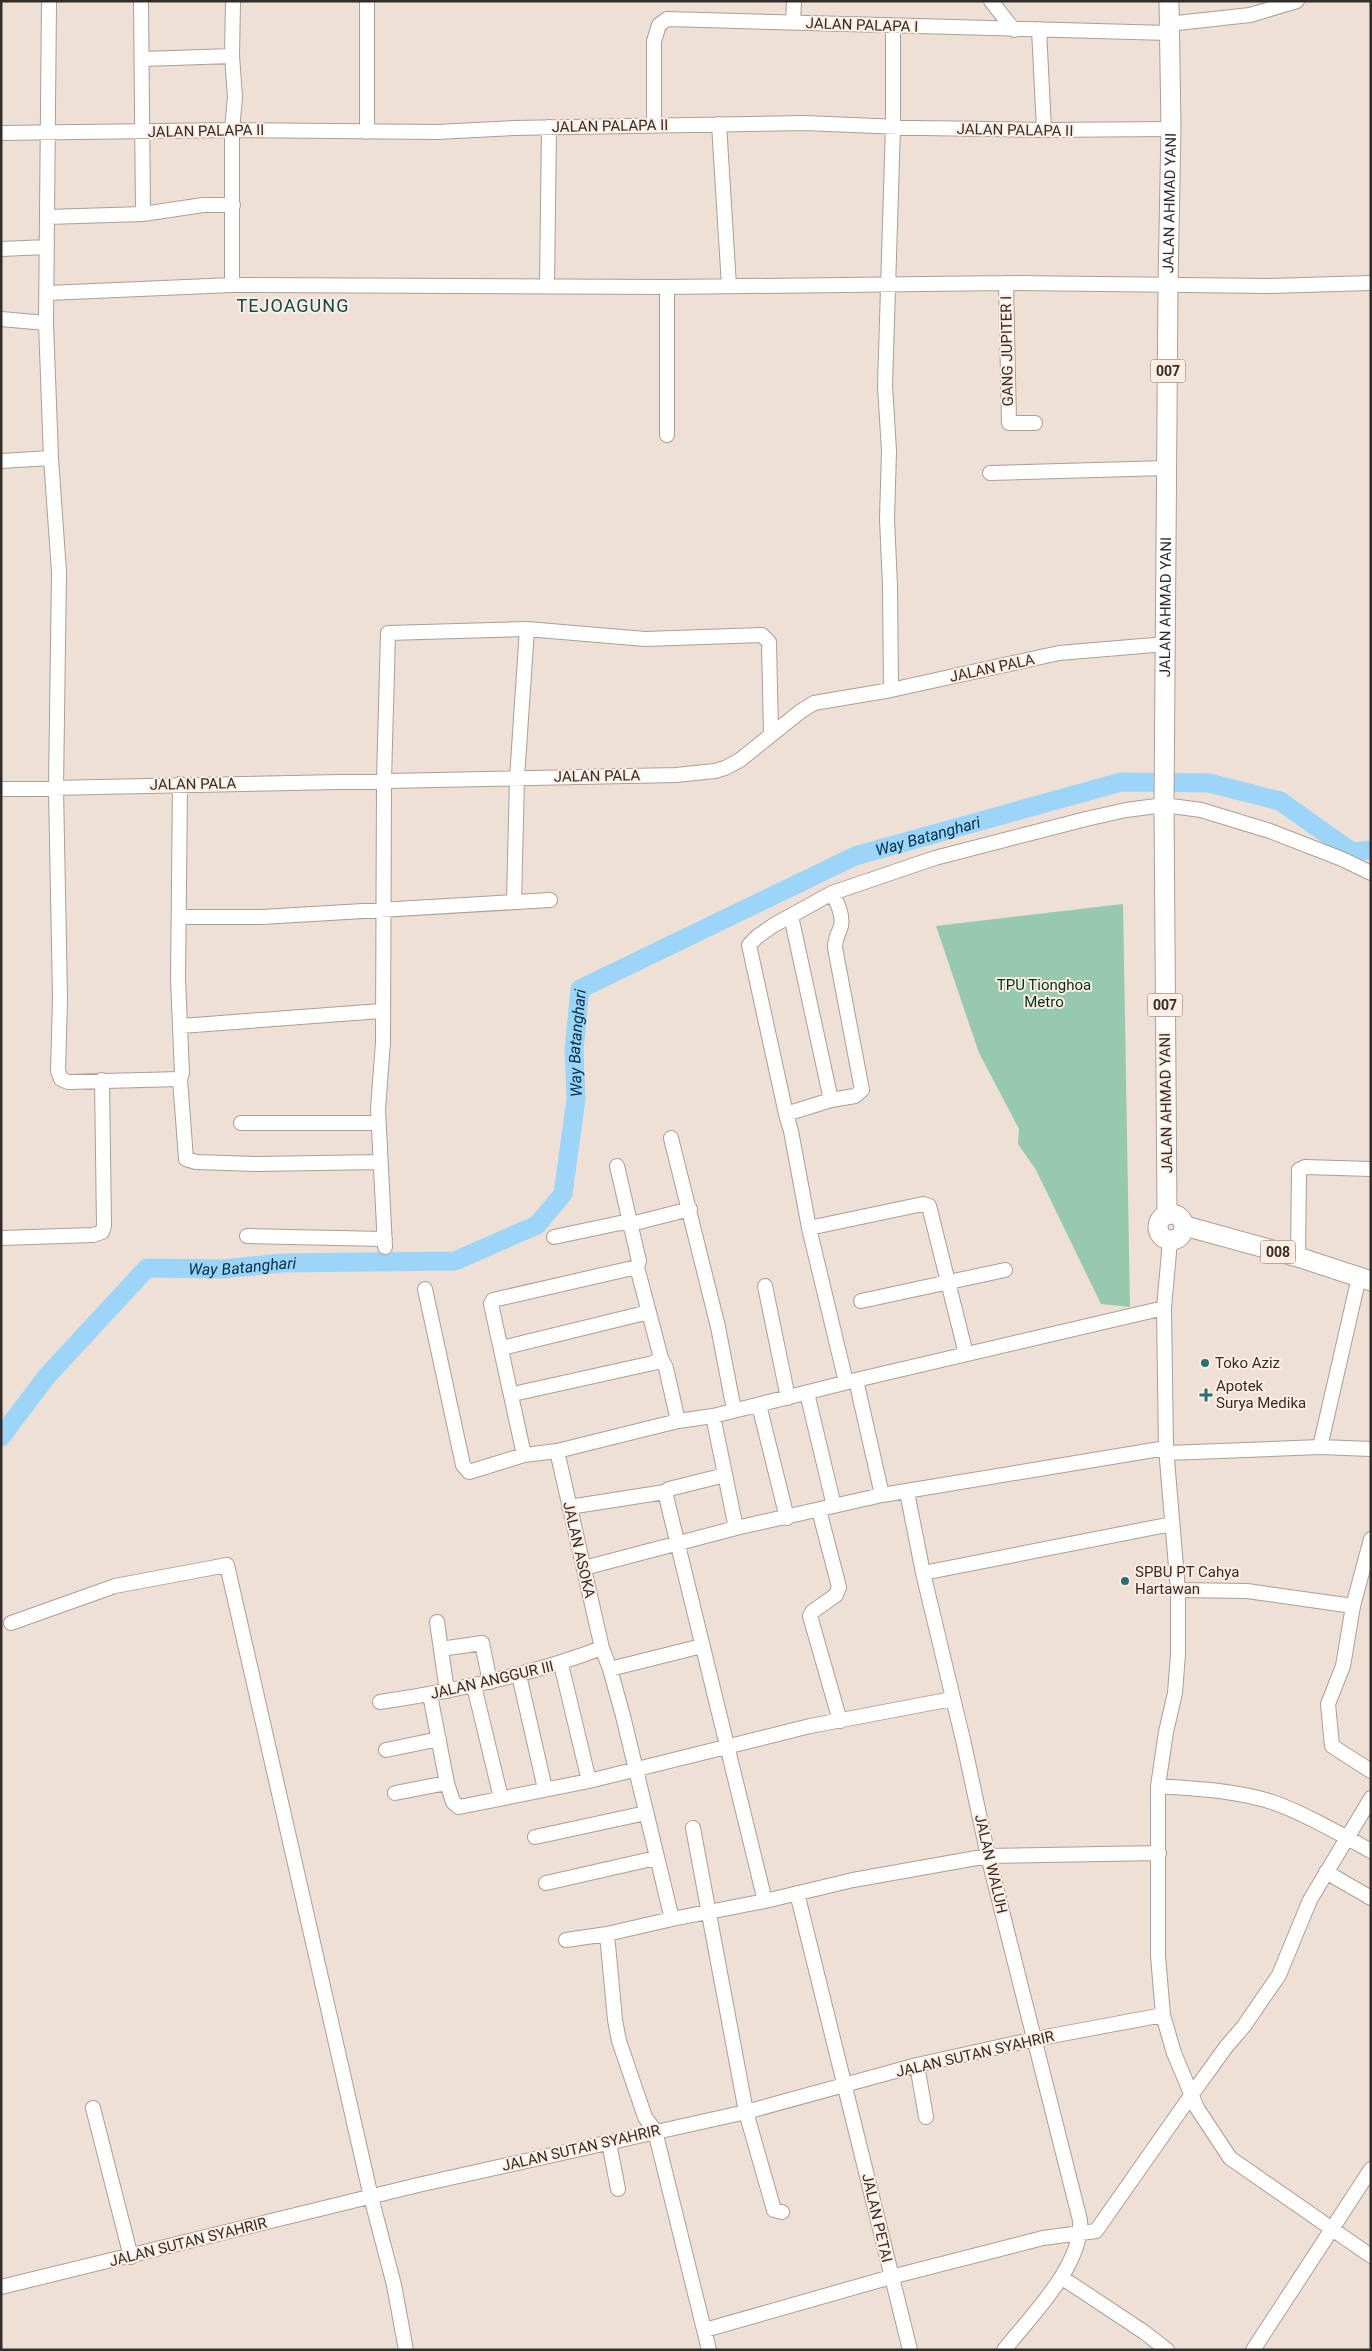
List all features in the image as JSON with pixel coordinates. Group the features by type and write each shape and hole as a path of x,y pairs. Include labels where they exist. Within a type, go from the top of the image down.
{"main road":[{"name":"JALAN AHMAD YANI","path":"1167,1215 1165,801 1168,285 1172,129 1168,29 1169,1"},
{"name":"008","path":"1167,1215 1177,1215 1184,1222 1185,1226 1298,1257 1365,1279"},
{"path":"1167,1215 1159,1221 1158,1231 1165,1239 1170,1241 1179,1238 1185,1226"}],"street":[{"path":"49,1 48,293 46,323 59,572 56,788 60,999 58,1071 61,1079 68,1082 180,1079"},
{"path":"141,1 143,214"},
{"path":"232,285 232,130 235,97 232,56 233,1"},
{"path":"367,1 367,132"},
{"path":"793,23 794,1"},
{"path":"991,1 1014,30"},
{"name":"JALAN PALAPA I","path":"654,124 654,42 656,30 662,21 667,19 1014,30 1168,29 1250,14 1297,1"},
{"path":"891,690 887,519 889,452 885,386 893,126 893,26"},
{"path":"1038,29 1044,130"},
{"path":"143,59 232,56"},
{"name":"JALAN PALAPA II","path":"1,133 232,130 437,132 654,124 805,123 1044,130 1172,129"},
{"path":"719,124 729,286"},
{"path":"548,285 549,127"},
{"path":"47,217 143,214 203,205 233,205"},
{"path":"1,248 47,247"},
{"path":"48,293 232,285 667,287 887,283 1268,286 1371,284"},
{"name":"GANG JUPITER I","path":"1006,283 1009,423 1035,423"},
{"path":"667,287 667,435"},
{"path":"1,319 46,323"},
{"path":"1,461 52,458"},
{"path":"990,473 1167,468"},
{"path":"247,1236 385,1243 378,1123 383,1042 384,780 388,634 528,629 644,639 766,637 769,642 771,735"},
{"path":"514,902 517,778 528,629"},
{"name":"JALAN PALA","path":"1,789 676,775 714,771 740,760 801,711 814,703 891,690 1059,653 1166,644"},
{"path":"180,784 178,980 182,1073 180,1079 186,1159 196,1162 257,1164 380,1162"},
{"path":"882,1496 809,1228 791,1131 750,946 758,936 832,893 934,858 1165,801 1270,831 1342,858 1371,873"},
{"path":"786,1114 831,1100 855,1096 862,1090 835,948 835,937 841,927 839,907 832,893"},
{"path":"180,917 262,916 550,900"},
{"path":"791,916 831,1100"},
{"path":"181,1026 382,1011"},
{"path":"1,1238 94,1235 102,1232 104,1226 102,1080"},
{"path":"241,1123 378,1123"},
{"path":"671,1138 690,1210 701,1265 718,1327 734,1410"},
{"path":"617,1166 639,1261 637,1267 661,1358 666,1368 678,1421"},
{"path":"1298,1257 1299,1170 1306,1167 1371,1169"},
{"path":"809,1228 878,1212 926,1204 930,1208 966,1354"},
{"path":"554,1237 620,1223 631,1224 690,1210"},
{"path":"1170,1241 1164,1308 1166,1450 1178,1590 1178,1654 1175,1693 1166,1732 1158,1786 1158,1956 1163,2015 1174,2053 1197,2108 1230,2158 1371,2256"},
{"path":"524,1455 513,1394 491,1304 494,1299 637,1267"},
{"path":"861,1301 1006,1270"},
{"path":"1320,1447 1365,1279"},
{"path":"765,1286 788,1398"},
{"path":"425,1289 465,1470 474,1471 524,1455 557,1451 678,1421 713,1416 851,1381 1164,1308"},
{"path":"502,1348 649,1312"},
{"path":"513,1394 653,1363 661,1358"},
{"path":"806,1393 834,1506"},
{"path":"759,1405 787,1518"},
{"path":"713,1416 736,1528"},
{"path":"584,1568 736,1528 882,1496 1166,1450 1320,1447 1371,1449"},
{"name":"JALAN ASOKA","path":"557,1451 568,1507 602,1648 610,1669 672,1919"},
{"path":"568,1507 665,1492 669,1489 725,1474"},
{"path":"665,1492 676,1544 765,1901"},
{"name":"JALAN WALUH","path":"907,1492 923,1573 988,1856 1080,2220 1081,2234"},
{"path":"819,1510 839,1587 836,1595 812,1612 810,1616 840,1721"},
{"path":"923,1573 1172,1524"},
{"path":"1371,1540 1353,1606 1343,1666 1328,1704 1331,1742 1336,1750 1371,1771"},
{"path":"11,1622 115,1586 227,1565 371,2197 394,2285 406,2350"},
{"path":"1178,1590 1247,1591 1353,1606"},
{"path":"437,1622 447,1692"},
{"path":"441,1649 482,1643 490,1682"},
{"path":"610,1669 702,1646"},
{"name":"JALAN ANGGUR III","path":"380,1702 474,1686 561,1664 602,1648"},
{"path":"561,1664 589,1781"},
{"path":"519,1675 545,1789"},
{"path":"474,1686 501,1798"},
{"path":"430,1695 447,1783 453,1802 459,1807 589,1781 727,1746 840,1721 952,1699"},
{"path":"386,1750 438,1739"},
{"path":"395,1793 447,1783"},
{"path":"1158,1786 1224,1791 1272,1802 1371,1851"},
{"path":"705,2330 891,2277 1043,2238 1096,2231 1192,2094 1226,2047 1244,2026 1279,1975 1310,1900 1371,1798"},
{"path":"534,1836 646,1813"},
{"path":"693,1828 711,1912 746,2112 774,2210 782,2212"},
{"path":"566,1940 607,1934 765,1901 854,1880 988,1856 1159,1854"},
{"path":"546,1883 656,1858"},
{"path":"1326,1872 1371,1898"},
{"name":"JALAN PETAI","path":"797,1892 910,2350"},
{"path":"607,1934 615,2020 619,2042 645,2117 654,2131 709,2350"},
{"name":"JALAN SUTAN SYAHRIR","path":"1,2287 371,2197 654,2131 746,2112 917,2065 1035,2039 1163,2015"},
{"path":"917,2065 926,2117"},
{"path":"93,2108 130,2257"},
{"path":"608,2143 618,2189"},
{"path":"1253,2350 1330,2228 1371,2169"},
{"path":"1004,2350 1061,2277 1081,2234"},
{"path":"1061,2277 1144,2332 1167,2350"}],"green space":[{"name":"TPU Tionghoa Metro","path":"1123,904 1130,1307 1101,1304 1036,1170 1018,1144 1019,1129 979,1053 936,926"}],"waterway":[{"name":"Way Batanghari","path":"1,1437 47,1376 147,1268 223,1269 282,1263 455,1261 537,1225 563,1194 576,1099 574,1050 580,989 855,856 1121,782 1209,783 1280,801 1352,852 1371,850"}],"place":[{"name":"Toko Aziz","path":"1205,1363"},
{"name":"Apotek Surya Medika","path":"1206,1395"},
{"name":"SPBU PT Cahya Hartawan","path":"1125,1581"}],"district":[{"name":"TEJOAGUNG","path":"293,306"}]}
